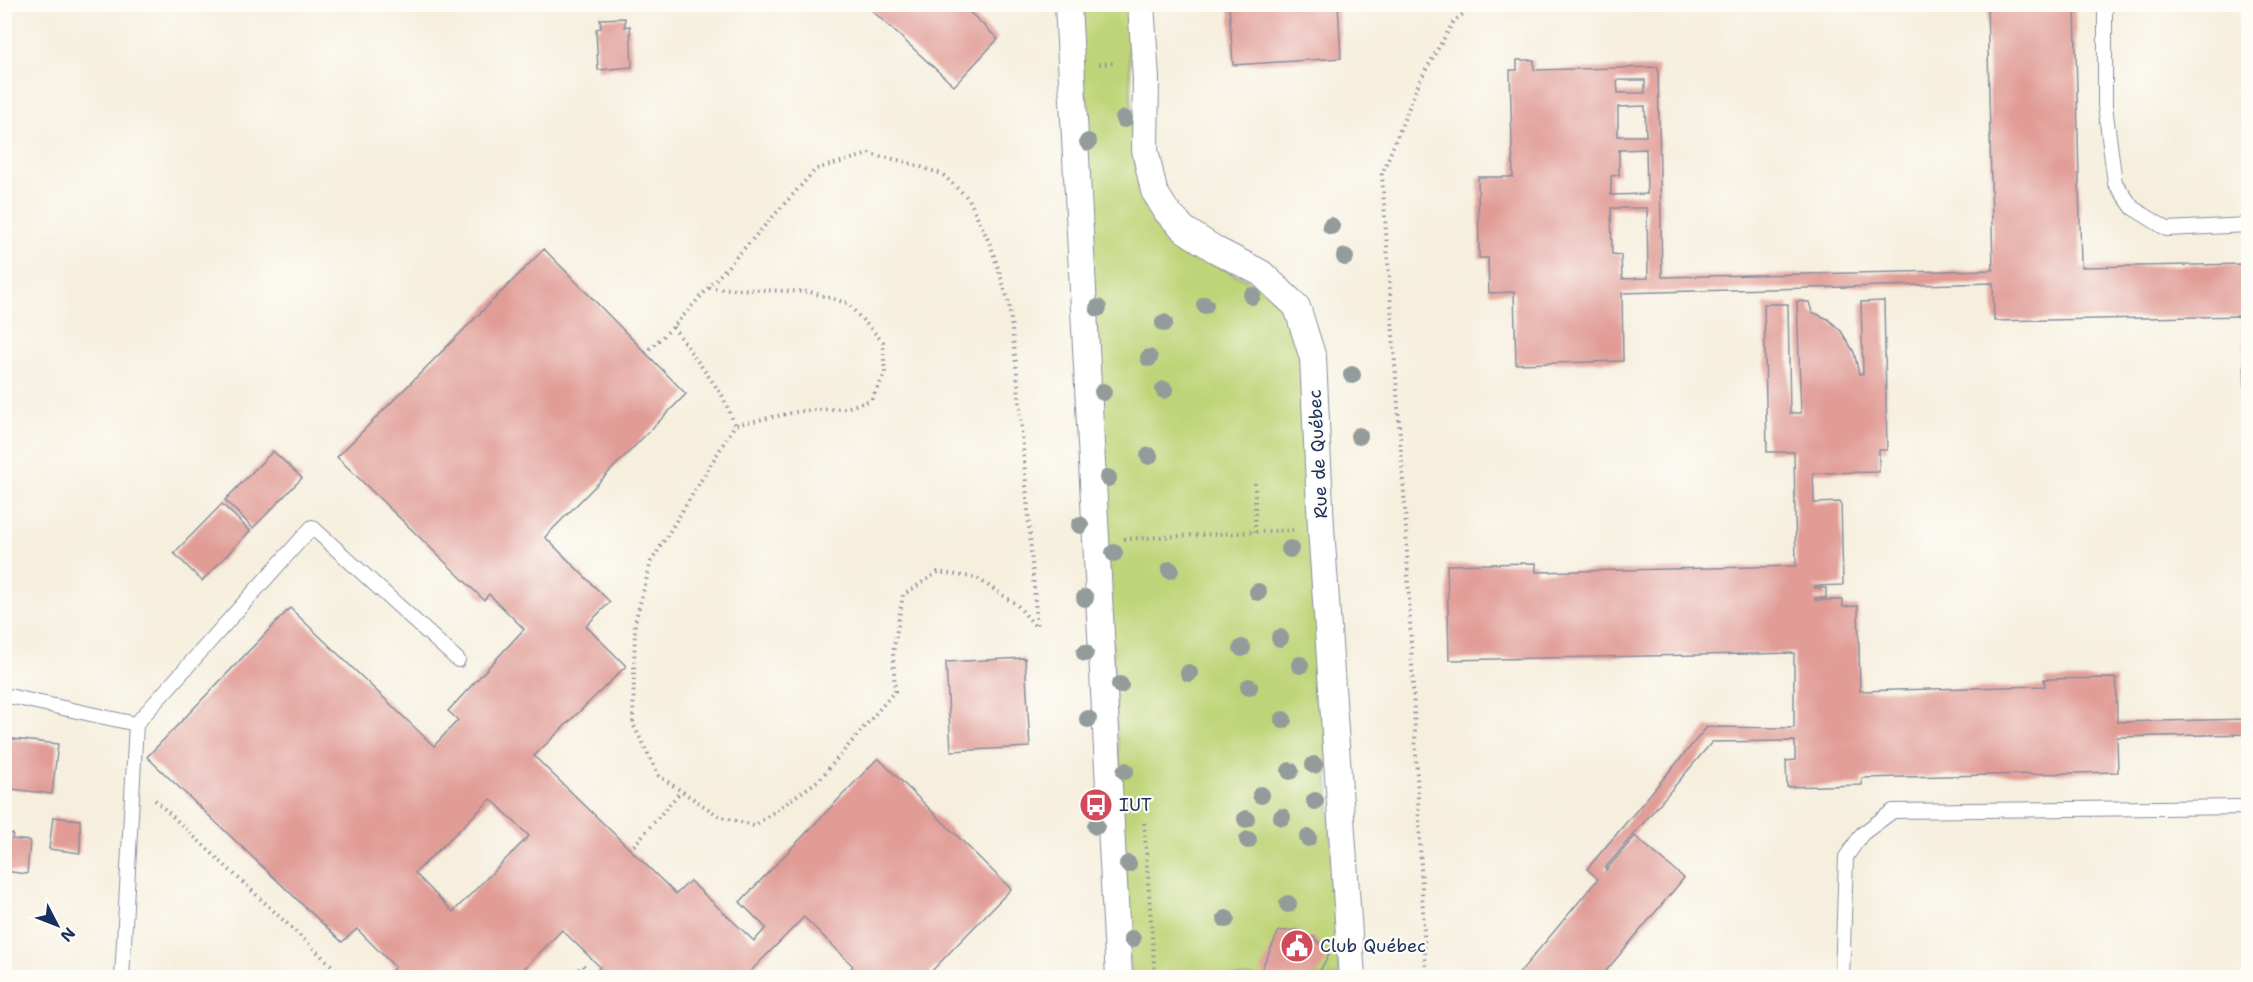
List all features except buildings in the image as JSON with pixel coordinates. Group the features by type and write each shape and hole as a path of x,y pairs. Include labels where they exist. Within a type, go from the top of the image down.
{"street":[{"path":"1068,4 1119,978"},
{"name":"Rue de Québec","path":"1141,4 1146,78 1145,150 1154,190 1167,212 1185,230 1216,250 1261,273 1297,307 1313,358 1321,528 1352,978"}],"lane":[{"path":"2105,4 2105,106 2115,183 2133,208 2167,229 2248,225"},
{"path":"122,978 136,723 312,528 458,660"},
{"path":"4,695 136,723"},
{"path":"1842,978 1846,857 1862,834 1893,811 2248,807"}],"path":[{"path":"1426,978 1405,508 1382,174 1420,80 1454,21 1476,4"},
{"path":"645,352 674,327 709,288 816,169 869,154 903,161 942,174 969,199 991,246 1009,303 1018,382 1037,628 1017,605 977,578 938,572 903,595 893,653 895,691 819,780 754,826 719,816 659,776 633,724 635,622 651,562 735,425 801,411 846,408 871,400 885,374 883,342 847,303 810,292 709,288"},
{"path":"674,327 722,395 735,425"},
{"path":"1255,483 1255,532"},
{"path":"1123,539 1321,528"},
{"path":"134,779 345,978"},
{"path":"630,850 681,791"},
{"path":"571,978 583,965 596,978"}],"green space":[{"path":"1075,5 1127,5 1134,155 1142,190 1154,215 1175,238 1200,257 1263,288 1282,307 1297,332 1305,356 1339,977 1131,977"}],"place":[{"name":"IUT","path":"1096,805"},
{"name":"Club Québec","path":"1297,946"}]}
